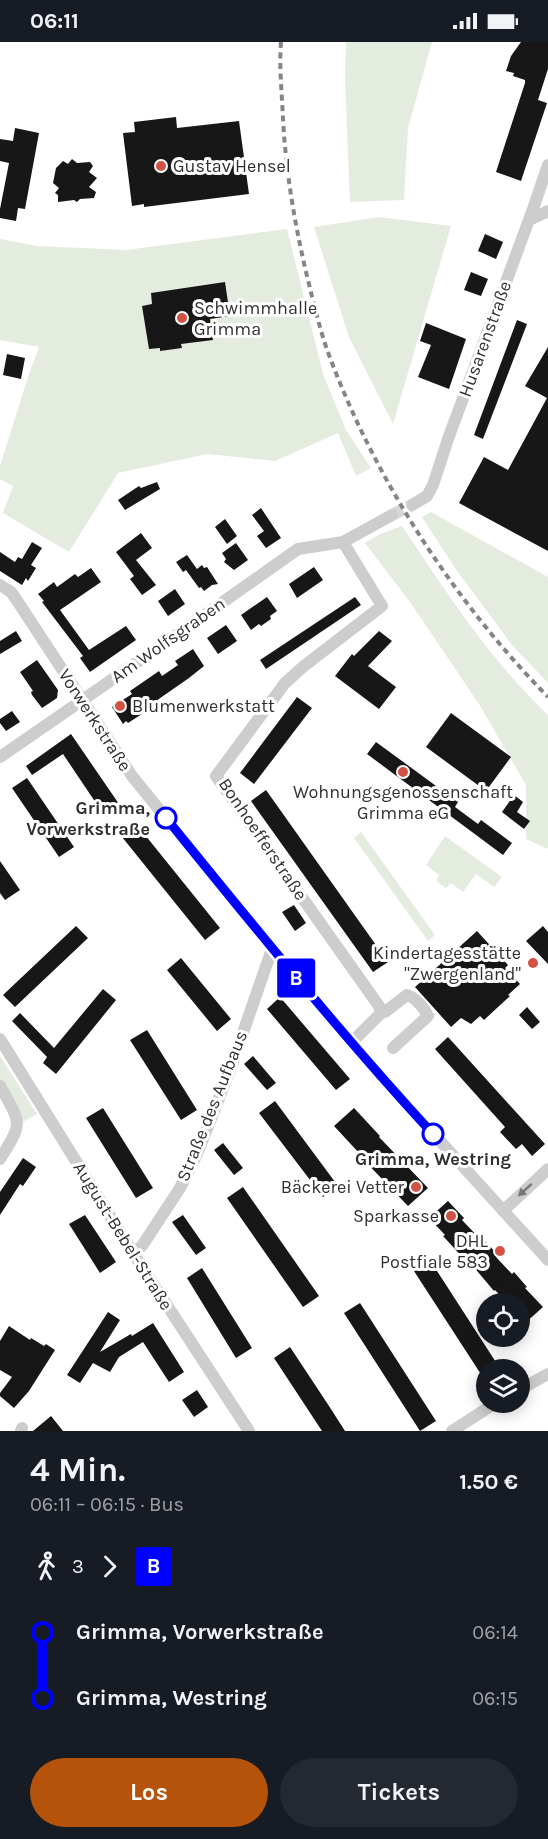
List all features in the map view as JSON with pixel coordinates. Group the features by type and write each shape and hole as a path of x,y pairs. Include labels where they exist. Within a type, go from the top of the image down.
{"street":[{"name":"Husarenstraße","path":"412,505 427,496 433,485 548,165"},
{"path":"529,220 548,211"},
{"path":"343,542 392,515"},
{"name":"Am Wolfsgraben","path":"0,757 298,549 343,542"},
{"name":"Bonhoefferstraße","path":"343,542 382,606 285,683 216,776 379,1006 381,1013"},
{"name":"Vorwerkstraße","path":"0,585 16,599 132,776 272,950 351,1043 548,1260"},
{"name":"Straße des Aufbaus","path":"133,1253 142,1246 180,1188 197,1154 230,1070 272,950"},
{"path":"351,1043 381,1013 407,995 412,996 428,1016 393,1048"},
{"name":"August-Bebel-Straße","path":"0,1039 133,1253 249,1431"},
{"path":"0,1086 15,1114 18,1126 0,1159"},
{"path":"503,1211 548,1169"},
{"path":"530,1384 548,1374"},
{"path":"452,1431 480,1413"}],"shaded area":[{"path":"346,42 432,42 408,128 404,200 350,202 345,78"},
{"path":"379,217 451,226 393,424 349,337 314,227"},
{"path":"287,229 323,374 346,430 371,468 356,476 338,433 275,461 207,454 118,473 69,552 3,513 13,486 0,479 0,466 39,347 0,340 0,239 37,246 126,250"},
{"path":"431,512 548,577 548,683 512,645 455,568 422,517"},
{"path":"402,526 488,648 507,672 548,715 548,849 526,839 526,785 479,704 410,602 365,543 380,534"},
{"path":"361,832 435,935 428,941 354,838"},
{"path":"445,836 502,877 494,887 476,874 463,892 451,883 446,888 436,881 439,875 426,865"},
{"path":"0,1056 37,1114 23,1122 0,1080"}],"building":[{"path":"521,42 548,42 548,69 538,100 547,103 521,181 496,172 525,83 525,80 513,76 514,73 506,71 511,56"},
{"path":"176,117 177,128 239,121 249,194 144,207 144,204 132,206 123,133 135,132 134,122"},
{"path":"15,128 39,133 25,209 18,208 16,221 0,218 9,163 0,161 0,139 13,141"},
{"path":"72,159 77,163 90,162 93,166 89,172 97,178 89,187 96,192 94,198 80,199 77,202 74,200 58,202 58,195 55,193 59,188 53,183 56,168 63,161 68,164"},
{"path":"485,234 503,242 496,259 478,251"},
{"path":"471,272 488,279 481,296 464,290"},
{"name":"Schwimmhalle Grimma","path":"225,282 230,316 210,319 213,340 181,344 182,348 160,351 160,348 149,349 142,306 152,304 151,293"},
{"path":"517,320 527,324 483,439 474,435"},
{"path":"426,323 466,339 449,389 418,377 431,345 420,341"},
{"path":"548,347 548,551 459,503 484,457 508,470 547,398 525,386"},
{"path":"7,354 25,358 21,379 3,375"},
{"path":"157,482 160,489 125,510 118,500 139,486 141,488"},
{"path":"261,508 281,538 266,548 257,536 264,531 252,515"},
{"path":"225,519 237,536 227,544 215,527"},
{"path":"141,533 152,548 136,560 156,585 142,595 130,579 134,576 116,552"},
{"path":"32,542 42,548 31,565 36,568 28,581 26,578 22,585 0,571 0,552 15,562 18,557 22,559"},
{"path":"236,543 248,560 234,570 224,562 226,559 222,553"},
{"path":"187,555 197,569 202,565 204,568 207,567 218,584 204,591 201,587 199,588 186,570 183,572 176,562"},
{"path":"314,567 323,580 297,598 289,584"},
{"path":"91,568 101,582 60,610 89,650 126,626 136,640 90,672 80,658 83,656 38,594 54,582 57,587 75,574 78,577"},
{"path":"175,589 185,604 168,616 158,601"},
{"path":"267,597 277,611 270,616 271,619 251,630 241,615"},
{"path":"355,597 361,605 266,669 260,660"},
{"path":"226,625 237,641 218,654 207,638"},
{"path":"16,631 22,641 0,654 0,641"},
{"path":"379,631 392,641 368,666 396,687 379,709 335,676 352,654 354,656"},
{"path":"193,649 204,666 143,710 145,712 123,724 112,707 132,694 130,691 159,671 162,676 178,665 175,661"},
{"path":"37,660 58,690 57,698 42,708 20,672"},
{"path":"297,697 312,708 254,784 240,773"},
{"path":"12,711 20,722 6,731 0,719"},
{"path":"451,713 511,757 486,791 426,747"},
{"path":"71,734 119,804 104,815 63,754 32,775 26,766"},
{"path":"376,742 458,802 455,807 478,824 481,820 512,843 503,855 367,754"},
{"path":"27,778 74,847 59,857 12,788"},
{"path":"266,790 388,962 373,972 251,801"},
{"path":"514,795 523,802 517,812 530,821 524,829 502,812"},
{"path":"137,825 220,928 205,940 122,837"},
{"path":"0,861 20,890 5,900 0,893"},
{"path":"294,905 306,923 295,931 282,912"},
{"path":"76,926 88,938 15,1007 3,995"},
{"path":"543,926 548,932 548,964 526,941"},
{"path":"477,931 508,965 505,968 520,984 484,1020 480,1016 471,1024 461,1018 451,1027 415,987"},
{"path":"181,958 231,1019 217,1031 167,970"},
{"path":"103,989 116,1000 56,1074 43,1063 47,1057 12,1021 20,1013 54,1048"},
{"path":"280,997 350,1079 336,1090 267,1009"},
{"path":"527,1007 540,1022 532,1029 519,1015"},
{"path":"147,1030 197,1110 181,1120 130,1040"},
{"path":"448,1037 545,1144 532,1156 522,1144 516,1149 500,1132 505,1127 435,1049"},
{"path":"253,1056 276,1083 267,1090 244,1064"},
{"path":"275,1101 338,1186 323,1197 259,1113"},
{"path":"103,1108 153,1188 136,1198 86,1118"},
{"path":"354,1108 428,1188 408,1206 334,1126"},
{"path":"223,1143 243,1168 234,1175 214,1150"},
{"path":"23,1158 36,1167 23,1186 20,1184 0,1215 0,1192"},
{"path":"243,1187 319,1296 303,1307 227,1198"},
{"path":"448,1201 464,1218 462,1220 498,1255 496,1257 512,1274 514,1272 530,1293 494,1291 429,1218"},
{"path":"85,1215 116,1262 100,1273 69,1224"},
{"path":"183,1215 206,1248 196,1255 172,1222"},
{"path":"428,1257 476,1331 476,1347 486,1347 494,1359 476,1359 476,1367 412,1268"},
{"path":"202,1268 252,1348 236,1358 187,1278"},
{"path":"530,1293 543,1307 530,1319"},
{"path":"360,1303 436,1421 420,1431 344,1313"},
{"path":"108,1312 120,1320 100,1352 153,1323 184,1372 169,1382 143,1342 119,1357 110,1372 93,1363 80,1383 67,1375"},
{"path":"9,1326 30,1340 31,1338 44,1346 46,1344 55,1350 29,1391 14,1408 0,1396 12,1377 0,1370 0,1341"},
{"path":"290,1347 345,1431 322,1431 274,1358"},
{"path":"197,1390 208,1407 194,1417 182,1400"},
{"path":"51,1416 63,1431 33,1431"}],"tunnel":[{"path":"392,515 412,505"}],"railway":[{"path":"281,42 280,71 284,139 294,215 319,324 348,402 394,493 450,580 481,621 548,697"}],"bus line":[{"name":"B","path":"166,818 272,950 389,1087 433,1134"}],"place":[{"name":"Gustav Hensel","path":"161,166"},
{"name":"Schwimmhalle Grimma","path":"182,318"},
{"name":"Blumenwerkstatt","path":"120,706"},
{"name":"Wohnungsgenossenschaft Grimma eG","path":"403,772"},
{"name":"Grimma, Vorwerkstraße","path":"166,818"},
{"name":"Kindertagesstätte \"Zwergenland\"","path":"533,963"},
{"name":"Grimma, Westring","path":"433,1134"},
{"name":"Bäckerei Vetter","path":"416,1187"},
{"name":"Sparkasse","path":"451,1216"},
{"name":"DHL Postfiale 583","path":"500,1251"}]}
